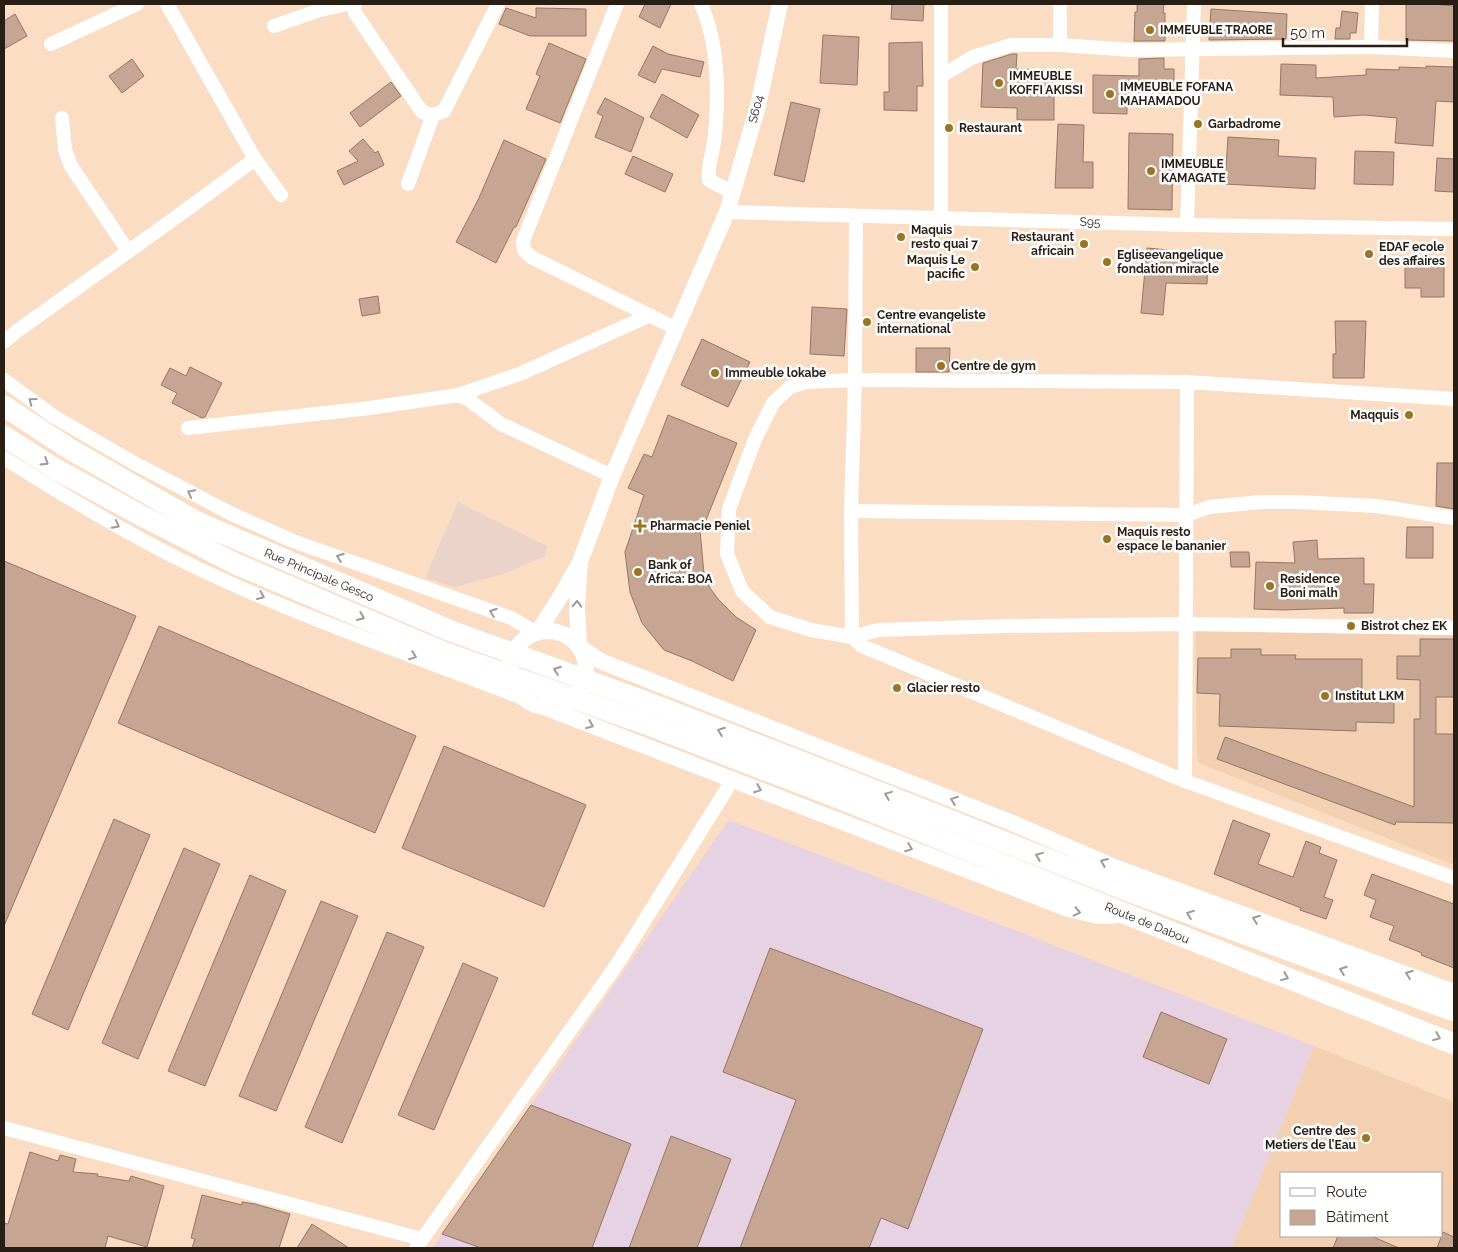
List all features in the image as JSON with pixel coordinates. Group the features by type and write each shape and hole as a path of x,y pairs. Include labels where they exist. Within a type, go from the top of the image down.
{"main road":[{"name":"Rue Principale Gesco","path":"4,406 68,448 197,522 451,631 652,704"},
{"name":"Rue Principale Gesco","path":"4,436 54,468 122,506 236,564 443,652 646,724"},
{"name":"Route de Dabou","path":"652,704 1131,892 1454,1011"},
{"name":"Route de Dabou","path":"646,724 1454,1044"}],"street":[{"path":"51,44 138,4"},
{"path":"167,4 255,159 281,195"},
{"path":"274,26 320,10 347,4"},
{"path":"354,4 356,13 422,112 433,115 444,111 498,4"},
{"path":"617,4 523,241 524,250 531,257 677,328"},
{"path":"701,4 714,52 717,106 715,135 708,174 710,180 732,193"},
{"name":"S604","path":"580,562 612,476 727,212 758,106 780,4"},
{"path":"941,4 941,218"},
{"path":"1060,4 1060,45"},
{"path":"1187,225 1194,4"},
{"path":"1371,46 1372,4"},
{"path":"941,76 972,57 1010,45 1060,45 1132,50 1193,48 1293,49 1371,46 1454,51"},
{"path":"408,184 433,115"},
{"path":"62,118 64,150 71,166 128,252"},
{"path":"4,342 255,159"},
{"name":"S95","path":"727,212 1187,225 1454,229"},
{"path":"856,216 855,380 851,511 852,637 862,646 1186,781 1454,878"},
{"path":"188,428 360,409 458,395 522,372 650,315"},
{"path":"4,380 53,416 134,463 230,513 293,540 510,618 536,633"},
{"path":"1454,399 1187,382 855,380 807,382 790,387 773,403 754,439 729,510 727,554 742,591 770,617 811,630 852,637 878,630 1006,626 1187,624 1454,628"},
{"path":"1186,781 1187,382"},
{"path":"458,395 469,400 501,424 612,476"},
{"path":"4,458 89,511 191,565 290,609 1068,909 1098,916 1126,914"},
{"path":"851,511 1187,515 1209,507 1262,502 1297,502 1378,506 1454,518"},
{"path":"536,633 562,594 580,562"},
{"path":"544,707 557,706 568,702 578,693 584,682 586,670 579,646 577,607 580,562"},
{"path":"526,699 518,691 512,680 512,657 526,638 536,633 548,631 560,633 570,638 600,661 1010,822 1117,868 1454,992"},
{"path":"4,1128 419,1244 618,963 733,779"}],"shaded area":[{"path":"458,502 547,546 545,556 504,574 455,587 425,578"},
{"name":"Institut LKM","path":"1195,631 1454,635 1454,865 1199,763 1197,757"},
{"path":"728,821 1314,1046 1232,1248 432,1248"},
{"name":"Centre des Metiers de l’Eau","path":"1314,1046 1454,1102 1454,1248 1232,1248"}],"building":[{"path":"645,4 671,4 660,28 639,17"},
{"path":"892,4 924,4 923,21 891,19"},
{"name":"IMMEUBLE TRAORE","path":"1137,4 1164,4 1165,41 1134,41"},
{"path":"1406,4 1454,6 1454,41 1406,40"},
{"path":"506,8 536,18 536,8 586,9 586,36 530,36 499,24"},
{"path":"1211,9 1287,14 1286,39 1209,40"},
{"path":"1342,11 1358,13 1356,33 1350,33 1350,39 1335,39 1336,28 1340,28"},
{"path":"15,14 27,36 4,49 4,21"},
{"path":"823,35 859,37 857,85 820,83"},
{"path":"922,42 923,86 917,86 917,111 884,110 884,92 889,92 889,43"},
{"path":"549,43 586,59 560,123 526,109 540,76 536,74"},
{"path":"653,46 668,54 704,62 700,77 662,69 655,83 638,75"},
{"path":"1017,54 1016,69 1054,70 1054,120 1017,120 1017,108 981,107 983,63"},
{"path":"1164,58 1164,69 1174,69 1174,93 1127,92 1127,114 1093,113 1093,75 1139,76 1139,59"},
{"path":"132,59 144,76 122,93 109,76"},
{"path":"1281,64 1316,65 1316,78 1366,75 1366,69 1399,70 1399,67 1454,67 1454,102 1436,101 1433,146 1395,143 1397,118 1364,115 1334,117 1333,97 1280,95"},
{"path":"391,82 401,96 360,127 350,113"},
{"path":"662,94 699,115 687,138 650,117"},
{"path":"605,98 644,118 631,152 595,137 603,116 597,113"},
{"path":"791,102 820,109 804,182 774,175"},
{"path":"1058,124 1084,125 1083,162 1093,162 1093,188 1055,188"},
{"name":"IMMEUBLE KAMAGATE","path":"1129,133 1173,134 1172,210 1128,209"},
{"path":"1228,137 1279,140 1278,156 1316,158 1315,189 1225,184"},
{"path":"363,139 375,153 378,151 384,165 344,185 337,171 358,161 349,151"},
{"path":"504,140 546,159 516,227 514,227 496,263 456,242 478,200"},
{"path":"1355,151 1394,152 1393,185 1354,184"},
{"path":"633,156 673,174 665,192 625,174"},
{"path":"1437,158 1454,159 1454,192 1435,191"},
{"path":"1147,248 1168,250 1168,253 1208,254 1207,284 1166,283 1163,315 1141,313"},
{"path":"1405,260 1444,260 1444,297 1421,297 1421,288 1405,288"},
{"path":"378,296 380,313 362,316 359,299"},
{"path":"812,307 847,309 844,356 810,354"},
{"path":"1335,321 1366,321 1364,378 1333,378 1333,354 1336,354"},
{"name":"Immeuble lokabe","path":"702,339 750,362 728,407 681,385"},
{"path":"916,348 950,348 949,372 916,372"},
{"path":"190,367 222,383 205,417 202,418 172,403 177,393 161,385 170,368 186,376"},
{"path":"668,415 737,443 706,520 700,530 704,574 710,588 736,617 756,630 733,681 664,650 642,623 630,592 625,552 644,495 628,488 644,454 652,457"},
{"path":"1437,463 1454,463 1454,509 1436,506"},
{"path":"1407,527 1433,527 1433,558 1406,558"},
{"path":"1317,540 1318,559 1364,558 1364,584 1374,584 1373,613 1344,613 1344,608 1254,609 1256,562 1295,563 1293,542"},
{"path":"1230,552 1249,552 1250,567 1231,567"},
{"path":"4,561 136,616 4,926"},
{"path":"159,626 416,736 375,833 118,723"},
{"path":"1420,639 1454,639 1454,697 1436,697 1436,734 1454,734 1454,823 1396,822 1395,825 1217,759 1225,737 1414,807 1414,719 1420,719 1420,680 1397,679 1397,656 1420,656"},
{"path":"1231,649 1261,649 1261,655 1296,655 1295,659 1362,659 1362,702 1394,702 1394,723 1356,722 1356,731 1219,726 1220,694 1197,693 1198,658 1231,658"},
{"path":"444,746 586,805 544,907 402,848"},
{"path":"114,819 150,835 68,1030 32,1014"},
{"path":"1233,820 1270,834 1258,864 1293,877 1306,841 1321,847 1319,853 1337,860 1324,897 1333,900 1326,919 1214,874"},
{"path":"184,848 220,864 138,1059 102,1043"},
{"path":"1372,874 1454,904 1454,968 1389,940 1394,926 1370,917 1376,900 1364,895"},
{"path":"250,875 286,891 205,1086 168,1071"},
{"path":"321,901 358,916 276,1111 239,1096"},
{"path":"387,932 424,947 342,1143 305,1127"},
{"path":"770,948 983,1029 908,1229 881,1218 869,1248 740,1248 796,1100 723,1072"},
{"path":"463,963 498,978 434,1130 398,1115"},
{"path":"1161,1012 1227,1039 1209,1084 1143,1057"},
{"path":"531,1105 631,1144 592,1248 481,1248 442,1234"},
{"path":"671,1136 731,1159 697,1248 629,1248"},
{"path":"30,1152 58,1161 60,1155 76,1159 73,1172 98,1174 97,1176 129,1181 131,1176 164,1186 147,1247 108,1236 105,1248 4,1248 4,1223 8,1224"},
{"path":"202,1195 242,1205 242,1202 255,1204 290,1214 279,1248 192,1248 195,1239 191,1238"},
{"path":"312,1224 349,1248 297,1248"},
{"path":"1443,1232 1454,1237 1454,1248 1437,1248 1441,1237 1443,1237"},
{"path":"1338,1237 1373,1237 1399,1248 1333,1248"}],"place":[{"name":"IMMEUBLE TRAORE","path":"1150,30"},
{"name":"IMMEUBLE KOFFI AKISSI","path":"999,83"},
{"name":"IMMEUBLE FOFANA MAHAMADOU","path":"1110,94"},
{"name":"Garbadrome","path":"1198,124"},
{"name":"Restaurant","path":"949,128"},
{"name":"IMMEUBLE KAMAGATE","path":"1151,171"},
{"name":"Maquis resto quai 7","path":"901,237"},
{"name":"Restaurant africain","path":"1084,244"},
{"name":"EDAF ecole des affaires","path":"1369,254"},
{"name":"Egliseevangelique fondation miracle","path":"1107,262"},
{"name":"Maquis Le pacific","path":"975,267"},
{"name":"Centre evangeliste international","path":"867,322"},
{"name":"Centre de gym","path":"941,366"},
{"name":"Immeuble lokabe","path":"715,373"},
{"name":"Maqquis","path":"1409,415"},
{"name":"Pharmacie Peniel","path":"640,526"},
{"name":"Maquis resto espace le bananier","path":"1107,539"},
{"name":"Bank of Africa: BOA","path":"638,572"},
{"name":"Residence Boni malh","path":"1270,586"},
{"name":"Bistrot chez EK","path":"1351,626"},
{"name":"Glacier resto","path":"897,688"},
{"name":"Institut LKM","path":"1325,696"},
{"name":"Centre des Metiers de l’Eau","path":"1366,1138"}]}
